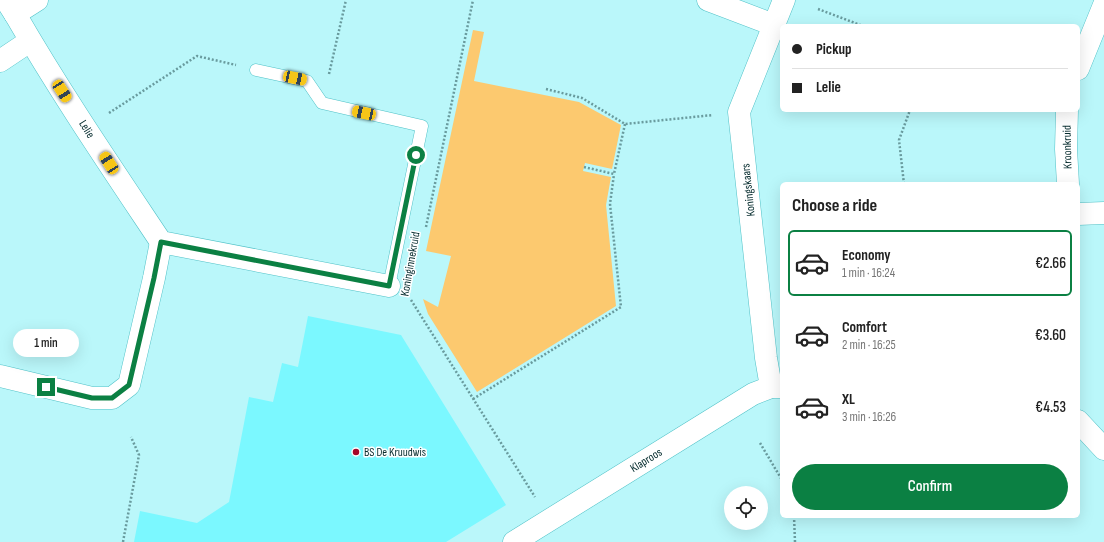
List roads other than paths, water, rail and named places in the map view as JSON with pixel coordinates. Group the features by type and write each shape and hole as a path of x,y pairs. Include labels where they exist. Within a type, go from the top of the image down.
{"street":[{"path":"11,7 37,0"},
{"path":"708,0 774,25"},
{"name":"Koningskaars","path":"776,387 766,358 739,112 784,0"},
{"path":"1080,64 1104,5"},
{"name":"Lelie","path":"11,7 30,41 161,242"},
{"path":"0,60 30,41"},
{"name":"Kroonkruid","path":"1067,112 1066,149 1068,182"},
{"path":"1080,214 1104,213"},
{"path":"0,376 92,398 112,398 129,385 161,242 389,286"},
{"name":"Klaproos","path":"514,542 753,394 776,387"},
{"path":"1080,423 1104,449"}],"lane":[{"path":"256,70 307,81 322,103 422,126 389,286"}],"place":[{"name":"BS De Kruudwis","path":"356,452"}]}
